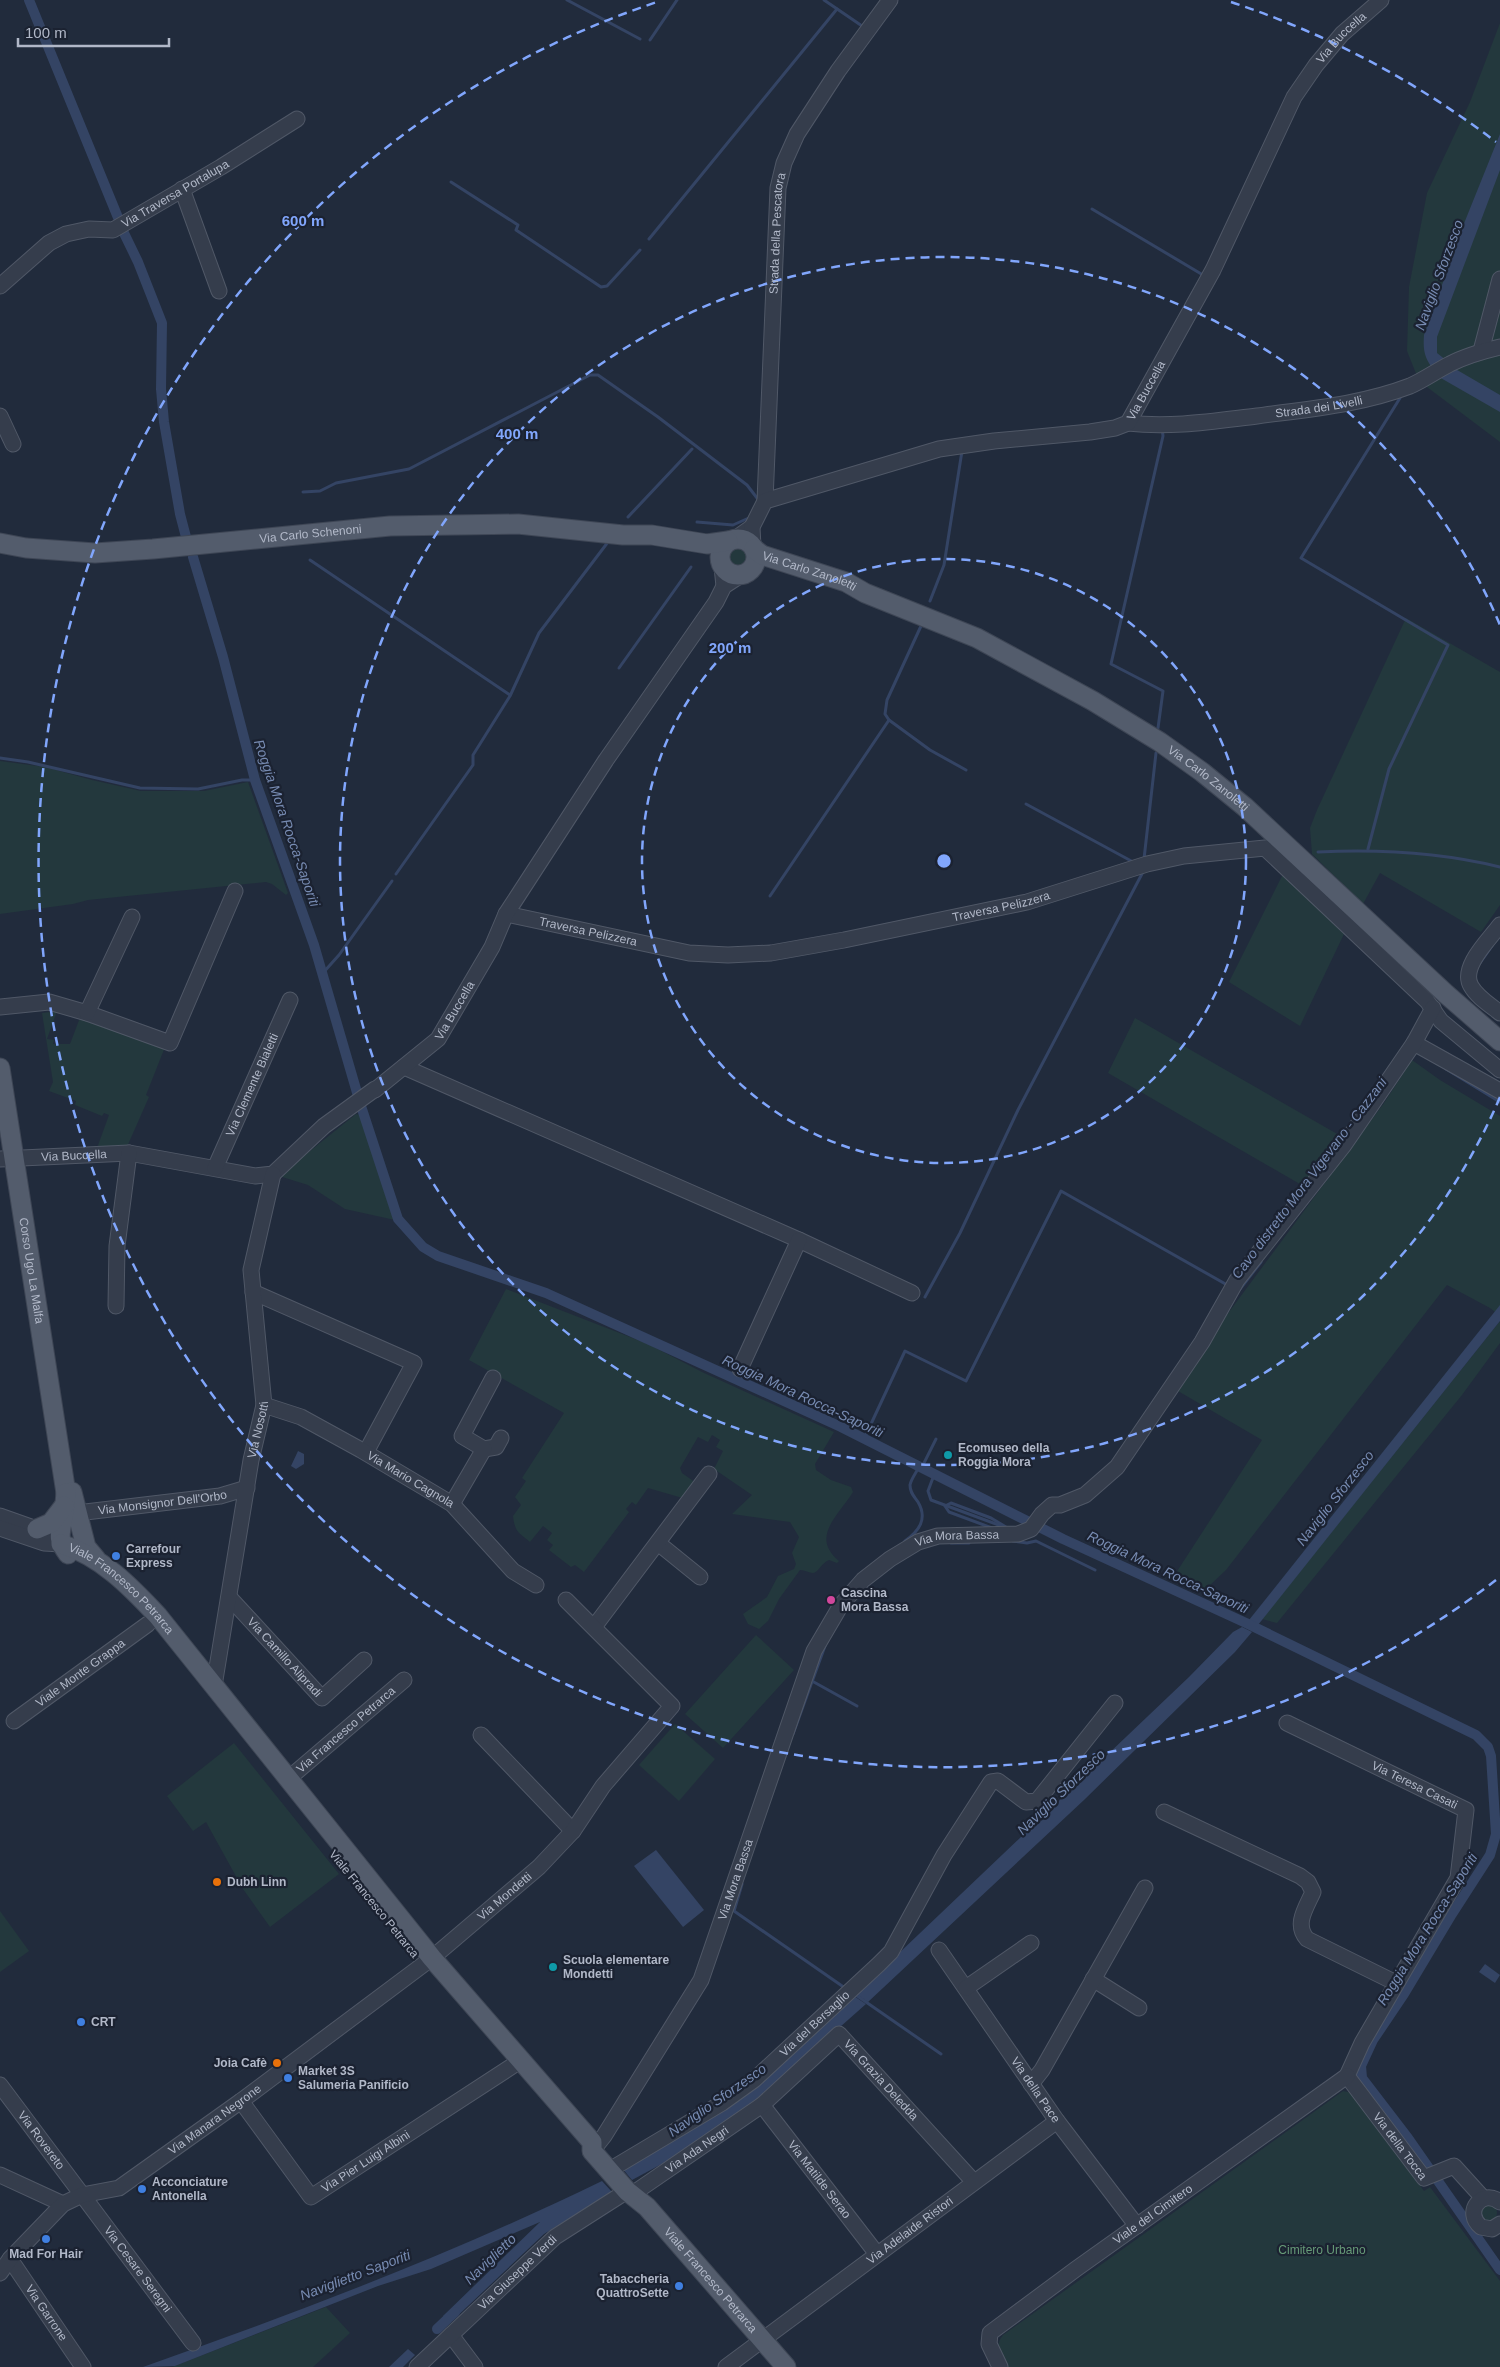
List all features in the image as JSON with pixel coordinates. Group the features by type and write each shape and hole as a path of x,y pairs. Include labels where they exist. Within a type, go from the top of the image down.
{"main road":[{"name":"Via Carlo Schenoni","path":"0,543 26,548 95,552 204,545 390,526 498,524 518,524 623,535 652,535 707,544 731,540"},
{"name":"Via Carlo Schenoni","path":"623,535 721,563"},
{"path":"731,540 745,540 754,548 756,558 747,571 730,574 721,563 721,549 731,540"},
{"name":"Via Carlo Zanoletti","path":"754,548 762,555 846,582 864,593"},
{"name":"Via Carlo Zanoletti","path":"747,571 768,569 844,590 864,593 928,616 1018,658 1093,700 1174,752 1245,806 1446,994 1500,1041"},
{"name":"Corso Ugo La Malfa","path":"0,1068 7,1158 63,1474 69,1504 86,1547 96,1560"},
{"path":"37,1529 51,1523 69,1504"},
{"name":"Corso Ugo La Malfa","path":"61,1544 59,1530 69,1504"},
{"name":"Viale Francesco Petrarca","path":"61,1544 77,1549 96,1560 152,1609 288,1779 427,1962"},
{"name":"Viale Francesco Petrarca","path":"61,1544 72,1558 113,1587 148,1624 427,1962 516,2065 592,2142 592,2151 620,2184 637,2215 758,2343 786,2367"},
{"name":"Viale Francesco Petrarca","path":"758,2343 771,2367"}],"street":[{"name":"Strada della Pescatora","path":"765,501 778,188 784,163 798,134 838,71 890,0"},
{"name":"Via Buccella","path":"765,501 939,449 1115,428 1128,423 1213,270 1294,97 1316,64 1342,34 1381,0"},
{"name":"Via Traversa Portalupa","path":"0,286 49,243 66,234 89,229 113,230 182,188 222,167 297,119"},
{"path":"182,188 219,290"},
{"path":"1481,351 1500,278"},
{"name":"Strada dei Livelli","path":"1128,423 1153,426 1350,404 1409,386 1437,373 1449,364 1481,351 1500,347"},
{"path":"0,416 13,444"},
{"path":"731,540 752,527 765,501"},
{"path":"752,527 754,548"},
{"path":"721,563 724,586"},
{"name":"Via Buccella","path":"7,1158 129,1153 255,1176 273,1174 324,1126 438,1040 492,947 506,914 606,760 716,602 724,586 747,571"},
{"name":"Traversa Pelizzera","path":"506,914 689,953 728,955 771,953 844,940 1027,902 1147,864 1184,856 1265,848 1433,1008 1441,1021 1500,1070"},
{"path":"0,1007 49,1002 88,1013 170,1043 235,891"},
{"path":"88,1013 132,918"},
{"path":"1500,925 1471,965 1468,974 1471,988 1500,1014"},
{"name":"Via Clemente Bialetti","path":"215,1168 290,1000"},
{"name":"Via Mora Bassa","path":"592,2151 604,2136 701,1980 814,1651 841,1605 863,1580 918,1542 938,1536 1018,1534 1031,1529 1042,1514 1052,1505 1060,1505 1085,1495 1117,1467 1177,1381 1233,1288 1344,1145 1414,1043 1433,1008"},
{"path":"1414,1043 1500,1091"},
{"path":"404,1067 799,1240 912,1293"},
{"path":"116,1306 117,1246 129,1153"},
{"name":"Via Nosotti","path":"214,1686 247,1488 264,1405 251,1270 273,1174"},
{"path":"740,1370 799,1240"},
{"path":"253,1292 414,1363 366,1452"},
{"path":"493,1378 462,1436 484,1449 496,1447 501,1438"},
{"name":"Via Mario Cagnola","path":"264,1405 301,1417 366,1452 452,1504 513,1571 536,1585"},
{"path":"452,1504 484,1449"},
{"path":"566,1600 594,1627 709,1474"},
{"name":"Via Monsignor Dell'Orbo","path":"69,1504 220,1496 247,1488"},
{"path":"0,1526 37,1529 48,1533 61,1544"},
{"path":"0,1526 44,1543 61,1544"},
{"path":"658,1543 700,1577"},
{"name":"Via Camillo Alipradi","path":"229,1598 322,1698 364,1660"},
{"name":"Viale Monte Grappa","path":"14,1721 148,1624"},
{"name":"Via Mondetti","path":"427,1962 539,1867 573,1831 603,1786 672,1706 594,1627"},
{"name":"Via Francesco Petrarca","path":"288,1779 404,1680"},
{"name":"Via del Bersaglio","path":"620,2184 754,2080 890,1952 944,1855 991,1782 998,1781 1026,1802 1037,1802 1115,1703"},
{"name":"Via Teresa Casati","path":"1287,1723 1466,1810 1458,1878 1358,2050 1346,2076"},
{"path":"481,1735 573,1831"},
{"path":"1164,1812 1300,1876 1308,1882 1313,1892 1300,1921 1300,1928 1307,1939 1396,1983"},
{"path":"1031,2084 1042,2070 1145,1888"},
{"path":"966,1988 1031,1943"},
{"name":"Via della Pace","path":"939,1950 1057,2122 1137,2226"},
{"name":"Via Manara Negrone","path":"0,2273 10,2259 64,2204 82,2195 119,2188 241,2101 427,1962"},
{"path":"1093,1979 1139,2008"},
{"name":"Via Grazia Deledda","path":"762,2105 840,2034 974,2182"},
{"name":"Via Pier Luigi Albini","path":"241,2101 311,2197 516,2065"},
{"name":"Via della Tocca","path":"1346,2076 1424,2178 1454,2166 1483,2198"},
{"name":"Viale del Cimitero","path":"1000,2367 989,2344 990,2333 1346,2076"},
{"name":"Via Rovereto","path":"0,2085 82,2195"},
{"name":"Via Ada Negri","path":"620,2184 762,2105"},
{"name":"Via Matilde Serao","path":"762,2105 876,2254"},
{"name":"Via Adelaide Ristori","path":"726,2367 876,2254 1057,2122"},
{"path":"0,2175 64,2204"},
{"name":"Via Giuseppe Verdi","path":"417,2367 555,2237 620,2184"},
{"name":"Via Cesare Seregni","path":"82,2195 194,2343"},
{"path":"1500,2202 1492,2198 1483,2198 1474,2206 1473,2218 1476,2223 1486,2229 1492,2229 1500,2224"},
{"name":"Via Garrone","path":"10,2259 83,2367"},
{"path":"451,2335 475,2367"}],"green space":[{"path":"1500,23 1500,442 1419,381 1407,351 1409,287 1427,193 1470,102"},
{"path":"738,544 747,548 751,557 747,566 738,570 729,566 725,557 729,548"},
{"path":"1406,618 1500,672 1500,905 1481,932 1380,873 1363,904 1312,854 1310,828 1317,810"},
{"path":"0,761 45,767 141,791 204,791 248,782 288,893 286,895 272,884 266,882 88,900 73,904 0,914"},
{"path":"1283,874 1344,934 1300,1026 1229,982"},
{"path":"57,1011 47,1039 54,1040 53,1044 70,1044 81,1015 165,1047 146,1095 149,1097 126,1149 97,1148 109,1115 104,1113 102,1116 75,1105 76,1101 49,1091 53,1082 42,1013"},
{"path":"1135,1018 1339,1135 1305,1187 1108,1073"},
{"path":"1412,1060 1440,1080 1500,1116 1500,1316 1490,1308 1447,1285 1226,1570 1205,1590 1174,1576 1262,1440 1178,1391 1226,1316 1384,1103"},
{"path":"356,1114 361,1115 395,1220 345,1209 308,1185 279,1176"},
{"path":"506,1289 648,1344 702,1372 834,1432 815,1464 816,1470 831,1480 851,1487 853,1492 834,1518 827,1535 827,1543 831,1552 839,1561 837,1563 829,1560 813,1573 800,1570 779,1599 768,1621 759,1629 748,1624 743,1614 767,1597 778,1576 794,1569 796,1564 792,1553 799,1537 790,1522 732,1514 752,1495 714,1469 723,1451 716,1447 720,1440 712,1435 708,1442 698,1437 680,1468 682,1473 696,1483 686,1499 648,1488 636,1505 632,1502 626,1509 629,1512 584,1572 575,1565 571,1567 549,1550 553,1545 547,1540 552,1533 543,1526 530,1542 516,1529 513,1516 521,1505 515,1497 526,1481 522,1478 564,1413 469,1360"},
{"path":"1500,1321 1500,1343 1462,1395 1277,1623 1262,1619"},
{"path":"756,1635 794,1670 723,1748 685,1714"},
{"path":"675,1724 715,1759 679,1801 639,1765"},
{"path":"234,1743 339,1874 270,1927 243,1889 206,1822 193,1831 167,1796"},
{"path":"0,1911 29,1951 0,1972"},
{"name":"Cimitero Urbano","path":"1343,2091 1353,2093 1424,2191 1430,2187 1500,2281 1500,2367 1005,2367 998,2347 1003,2335"},
{"path":"1486,2205 1492,2205 1497,2210 1495,2219 1486,2221 1481,2216 1481,2210"},
{"path":"326,2307 350,2333 313,2367 172,2367"}],"water":[{"path":"1500,134 1500,170 1437,337 1437,353 1447,361 1434,370 1425,354 1424,335 1465,221"},
{"path":"1452,367 1500,395 1500,412 1439,377"},
{"path":"1500,1305 1500,1321 1258,1625 1249,1620"},
{"path":"298,1451 304,1454 304,1464 296,1469 291,1466"},
{"path":"1242,1627 1252,1632 1235,1652 1084,1800 868,2002 856,1994 1189,1677 1233,1632"},
{"path":"656,1850 704,1910 683,1927 634,1866"},
{"path":"1485,1964 1500,1975 1495,1983 1479,1972"},
{"path":"854,1996 866,2004 760,2098 671,2159 632,2180 622,2168 658,2150 698,2126"},
{"path":"602,2181 612,2192 544,2234 450,2323 443,2316 540,2222 431,2269 378,2286 175,2366 143,2367 318,2303 433,2257"},
{"path":"408,2349 415,2355 403,2367 389,2367"}],"waterway":[{"name":"Roggia Mora Rocca-Saporiti","path":"29,0 119,220"},
{"path":"567,0 640,39"},
{"path":"650,40 677,0"},
{"path":"824,0 865,28"},
{"path":"649,239 837,9"},
{"path":"451,182 518,225 516,230 601,287 607,286 640,250"},
{"path":"1092,209 1203,275"},
{"name":"Roggia Mora Rocca-Saporiti","path":"122,229 138,262 162,323 161,389 164,422 180,514 186,537"},
{"path":"303,492 320,491 336,483 409,469 590,375 598,375 658,417 747,485 757,498"},
{"path":"1368,849 1389,769 1448,645 1301,558 1400,398"},
{"path":"1158,728 1163,691 1111,664 1163,436 1162,428"},
{"name":"Cavo distretto Mora Vigevano - Cazzani","path":"628,517 692,449"},
{"path":"930,601 944,565 962,451"},
{"path":"697,522 733,525 751,517"},
{"name":"Cavo distretto Mora Vigevano - Cazzani","path":"396,874 473,765 473,755 510,696 539,633 608,542"},
{"name":"Roggia Mora Rocca-Saporiti","path":"193,557 223,657 255,780 314,945 358,1096"},
{"path":"310,560 510,695"},
{"path":"619,668 691,567"},
{"path":"921,626 887,700 885,714 889,720 930,750 966,770"},
{"path":"770,896 889,720"},
{"path":"1144,859 1156,753"},
{"name":"Cavo distretto Mora Vigevano - Cazzani","path":"0,758 28,762 140,788 198,789 242,780 255,780"},
{"path":"1026,804 1135,863"},
{"path":"1318,852 1387,851 1455,858 1500,867"},
{"path":"925,1297 960,1233 1018,1110 1144,870"},
{"name":"Cavo distretto Mora Vigevano - Cazzani","path":"322,974 339,955 392,881"},
{"path":"1480,963 1492,946"},
{"name":"Cavo distretto Mora Vigevano - Cazzani","path":"1446,1069 1500,1102"},
{"name":"Roggia Mora Rocca-Saporiti","path":"361,1106 398,1219 423,1247 438,1256 546,1293 841,1427 1063,1539 1246,1623 1476,1735 1488,1747 1491,1756 1496,1834 1490,1855 1404,1994 1373,2040 1361,2066 1362,2078 1408,2138 1500,2270"},
{"name":"Cavo distretto Mora Vigevano - Cazzani","path":"864,1439 905,1351 966,1381 1061,1191 1229,1286"},
{"name":"Cavo distretto Mora Vigevano - Cazzani","path":"1240,1289 1261,1262"},
{"path":"921,1469 936,1439"},
{"name":"Cavo distretto Mora Vigevano - Cazzani","path":"905,1541 918,1529 922,1519 921,1508 911,1492 910,1485 919,1467"},
{"path":"934,1475 928,1491 931,1500 1004,1527"},
{"path":"992,1528 949,1512 945,1506 951,1503 991,1518 1006,1527"},
{"name":"Cavo distretto Mora Vigevano - Cazzani","path":"1013,1541 1027,1543 1036,1541 1095,1570"},
{"name":"Cavo distretto Mora Vigevano - Cazzani","path":"951,1543 969,1543"},
{"name":"Cavo distretto Mora Vigevano - Cazzani","path":"793,1734 825,1646"},
{"path":"812,1681 857,1706"},
{"name":"Cavo distretto Mora Vigevano - Cazzani","path":"742,1884 734,1911 845,1988"},
{"name":"Cavo distretto Mora Vigevano - Cazzani","path":"853,1993 941,2054"},
{"name":"Naviglietto","path":"437,2329 455,2312"}],"place":[{"name":"Ecomuseo della Roggia Mora","path":"948,1455"},
{"name":"Carrefour Express","path":"116,1556"},
{"name":"Cascina Mora Bassa","path":"831,1600"},
{"name":"Dubh Linn","path":"217,1882"},
{"name":"Scuola elementare Mondetti","path":"553,1967"},
{"name":"CRT","path":"81,2022"},
{"name":"Joia Cafè","path":"277,2063"},
{"name":"Market 3S Salumeria Panificio","path":"288,2078"},
{"name":"Acconciature Antonella","path":"142,2189"},
{"name":"Mad For Hair","path":"46,2239"},
{"name":"Tabaccheria QuattroSette","path":"679,2286"}],"water label":[{"name":"Naviglio Sforzesco","path":"1439,275"},
{"name":"Naviglio Sforzesco","path":"1335,1498"},
{"name":"Naviglio Sforzesco","path":"1061,1792"},
{"name":"Naviglio Sforzesco","path":"717,2100"},
{"name":"Naviglietto Saporiti","path":"355,2275"}]}
